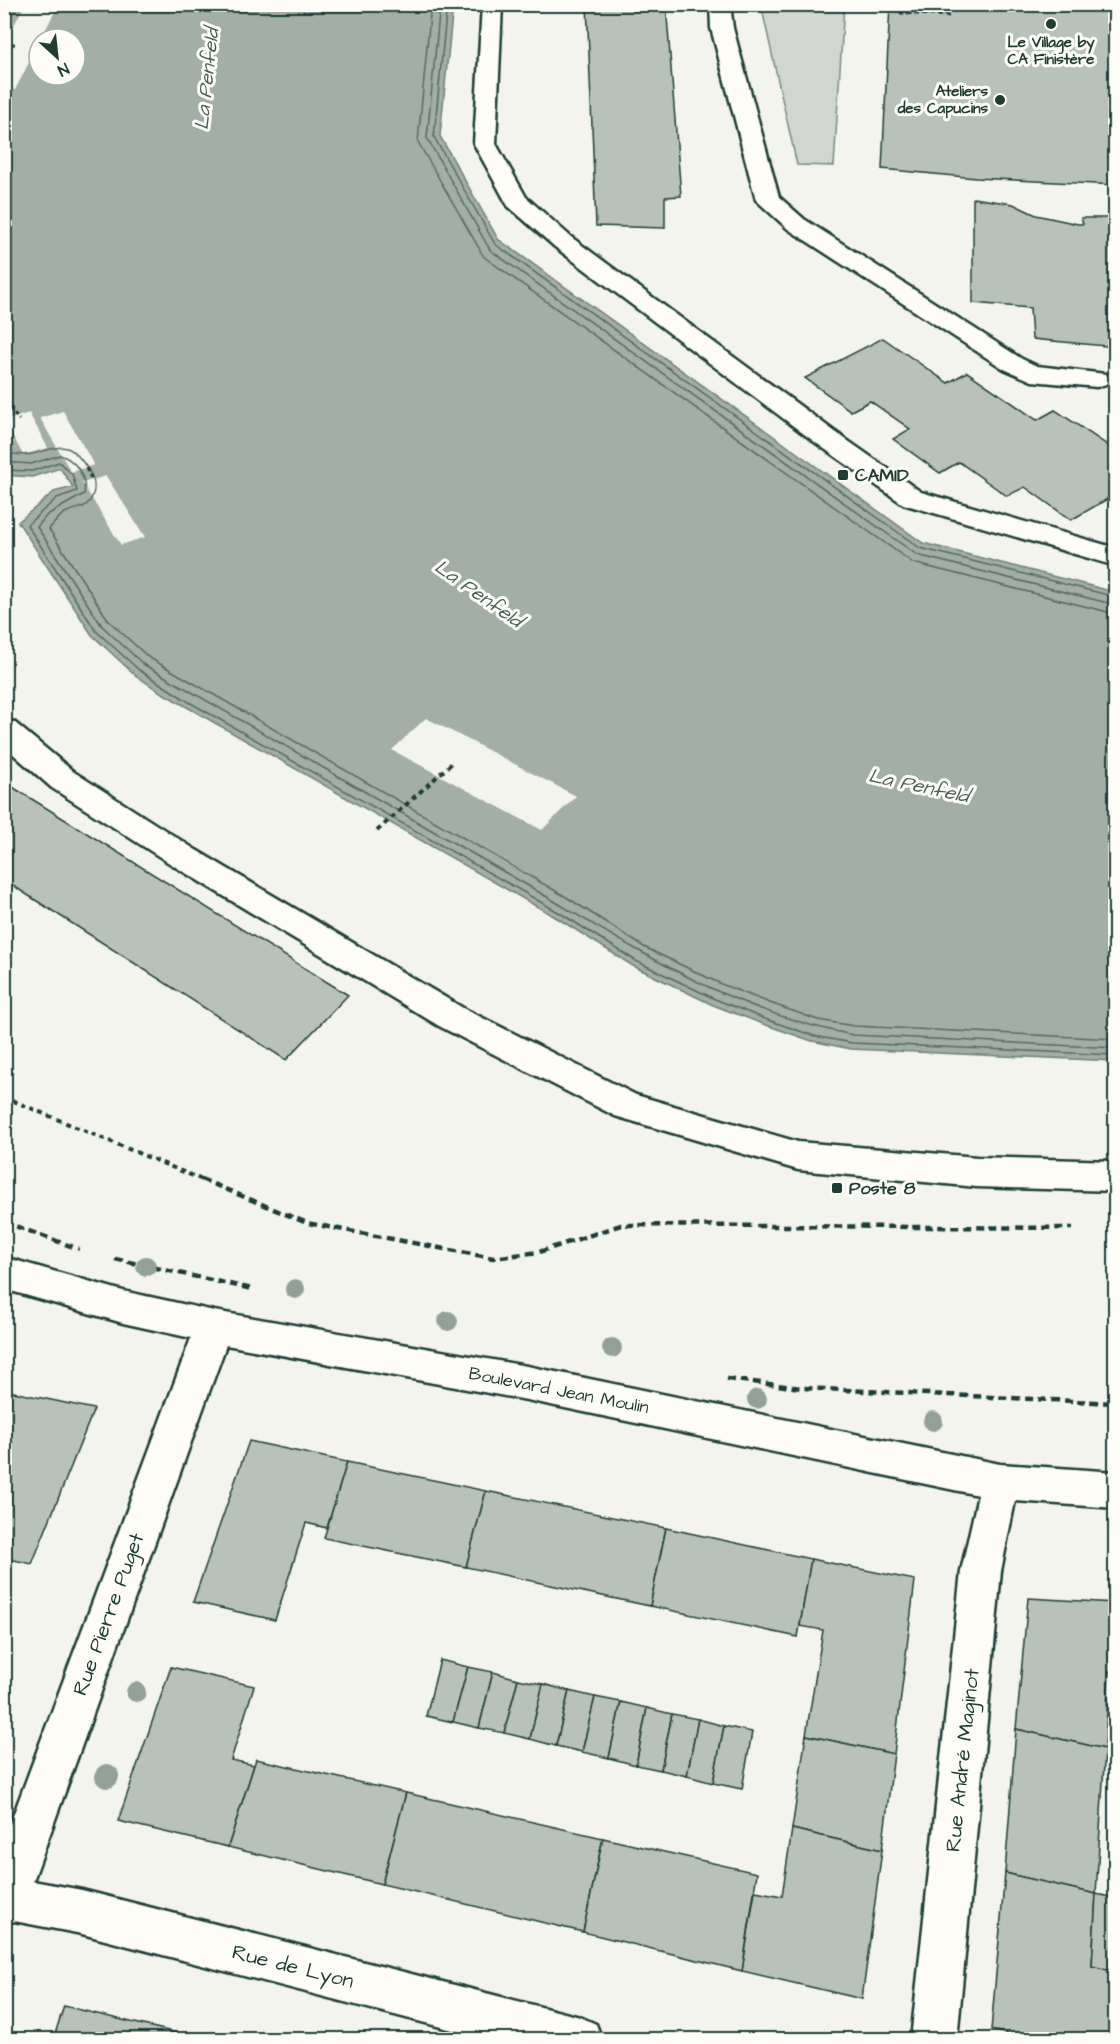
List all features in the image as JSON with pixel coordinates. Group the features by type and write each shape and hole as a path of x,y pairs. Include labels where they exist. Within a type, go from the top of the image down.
{"street":[{"path":"492,4 485,144 516,201 563,242 825,437 912,498 1116,558"},
{"path":"720,4 722,28 768,201 796,224 1013,364 1032,373 1097,380"},
{"path":"4,729 63,780 186,858 451,1017 627,1106 798,1156 977,1172 1116,1176"},
{"name":"Boulevard Jean Moulin","path":"4,1273 123,1307 214,1327 527,1383 1000,1482 1116,1490"},
{"name":"Rue Pierre Puget","path":"5,1899 214,1327"},
{"name":"Rue André Maginot","path":"934,2040 981,1571 1000,1482"},
{"name":"Rue de Lyon","path":"5,1899 82,1912 580,2040"}],"path":[{"path":"901,4 901,13 949,16 950,7"},
{"path":"4,45 15,44"},
{"path":"4,402 19,420"},
{"path":"86,468 92,480"},
{"path":"377,831 452,763"},
{"path":"4,1097 307,1223 493,1258 539,1252 621,1225 1073,1228"},
{"path":"4,1222 88,1252"},
{"path":"111,1258 262,1291"},
{"path":"718,1377 801,1388 1116,1403"}],"shaded area":[{"path":"761,5 844,5 834,166 797,165"}],"water":[{"name":"La Penfeld","path":"4,5 453,5 440,136 498,239 923,543 1115,592 1115,1061 851,1049 812,1041 713,1005 633,966 557,918 159,691 135,675 92,635 18,522 54,492 73,487 60,468 32,477 5,475"}],"pier":[{"path":"23,8 56,9 47,27 27,27 27,66 15,90 5,89 5,42"},
{"path":"63,411 94,465 71,472 40,418"},
{"path":"29,413 48,448 23,455 5,421"},
{"path":"106,476 145,537 121,545 82,483"},
{"path":"426,718 576,796 542,830 392,750"}],"building":[{"path":"587,4 666,4 681,196 665,197 665,228 596,226"},
{"name":"Ateliers des Capucins","path":"890,4 1116,4 1116,185 976,178 882,169"},
{"path":"973,198 1013,204 1036,215 1078,224 1083,224 1081,218 1116,218 1116,347 1032,339 1030,308 973,303"},
{"path":"883,338 948,383 967,372 1037,420 1055,410 1116,451 1116,494 1071,520 1025,487 1007,496 959,462 940,473 893,439 910,429 870,401 851,411 805,378"},
{"path":"6,783 348,995 286,1060 4,880"},
{"path":"4,1390 94,1409 32,1564 4,1558"},
{"path":"249,1441 347,1462 327,1528 306,1523 275,1620 193,1602"},
{"path":"347,1462 486,1491 466,1567 324,1538"},
{"path":"486,1491 666,1528 650,1606 466,1567"},
{"path":"666,1528 811,1559 798,1637 650,1606"},
{"path":"811,1559 915,1580 894,1754 806,1735 823,1630 800,1626"},
{"path":"1028,1598 1116,1603 1116,1672 1109,1671 1105,1749 1016,1729"},
{"path":"440,1660 468,1667 453,1722 426,1716"},
{"path":"171,1667 254,1686 231,1760 254,1765 228,1847 118,1821"},
{"path":"468,1667 493,1672 479,1728 453,1722"},
{"path":"493,1672 518,1679 504,1733 479,1728"},
{"path":"518,1679 543,1684 530,1739 504,1733"},
{"path":"543,1684 569,1691 556,1746 530,1739"},
{"path":"569,1691 595,1697 582,1752 556,1746"},
{"path":"595,1697 621,1702 609,1758 582,1752"},
{"path":"621,1702 647,1708 636,1765 609,1758"},
{"path":"647,1708 672,1714 661,1770 636,1765"},
{"path":"672,1714 698,1719 687,1776 661,1770"},
{"path":"698,1719 724,1726 713,1783 687,1776"},
{"path":"724,1726 752,1732 742,1789 713,1783"},
{"path":"1016,1729 1105,1749 1096,1894 1005,1873"},
{"path":"806,1735 894,1754 882,1850 792,1829"},
{"path":"256,1759 406,1793 382,1884 228,1847"},
{"path":"406,1793 603,1838 583,1932 382,1884"},
{"path":"792,1829 882,1850 862,1999 742,1971 755,1891 782,1896"},
{"path":"603,1838 757,1873 742,1971 583,1932"},
{"path":"1005,1873 1096,1894 1092,1966 1116,1972 1115,2040 1031,2040 991,2030"},
{"path":"1096,1894 1116,1898 1116,1972 1092,1966"},
{"path":"64,2006 206,2040 53,2040"}],"place":[{"name":"Le Village by CA Finistère","path":"1051,24"},
{"name":"Ateliers des Capucins","path":"1000,100"},
{"name":"CAMID","path":"843,475"},
{"name":"Poste 8","path":"837,1188"}]}
